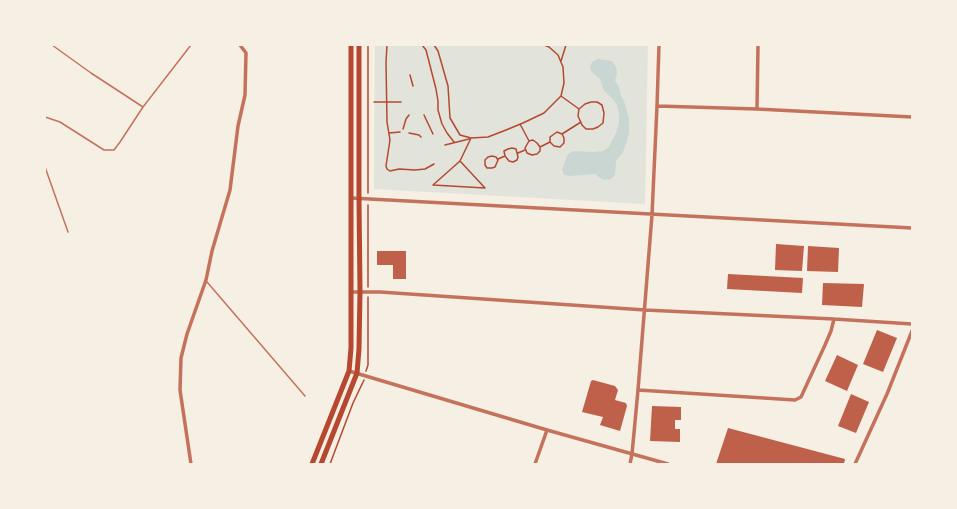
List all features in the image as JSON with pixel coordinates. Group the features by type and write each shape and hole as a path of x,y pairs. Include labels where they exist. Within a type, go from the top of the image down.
{"main road":[{"path":"312,464 348,371 351,348 351,45"},
{"path":"321,464 357,373 360,292 358,198 359,45"}],"street":[{"path":"191,464 180,390 180,358 206,280 212,251 230,190 238,126 245,95 246,53 240,45"},
{"path":"630,464 638,390 652,215 659,45"},
{"path":"757,109 758,45"},
{"path":"657,106 757,109 912,117"},
{"path":"351,198 912,228"},
{"path":"350,292 380,292 645,310 912,324"},
{"path":"638,390 795,400 801,397 831,331 834,319"},
{"path":"855,464 887,394 912,331"},
{"path":"348,371 668,464"},
{"path":"535,464 548,430"}],"lane":[{"path":"52,45 143,107"},
{"path":"45,117 60,122 104,150 114,150 143,107 191,45"},
{"path":"45,167 68,232"},
{"path":"206,280 305,396"}],"path":[{"path":"387,45 387,122 390,140 386,163 387,169 390,171 399,169 425,169 434,164"},
{"path":"422,45 426,50 436,89 439,115 442,124 454,142"},
{"path":"434,45 438,51 448,86 450,118 460,135 471,138"},
{"path":"445,144 488,136 544,113 561,96 564,83 563,67 558,55 549,47 544,45"},
{"path":"561,61 566,45"},
{"path":"410,75 413,86"},
{"path":"561,96 579,109"},
{"path":"374,102 401,102"},
{"path":"597,102 602,105 604,113 603,123 598,127 586,128 582,125 578,116 579,109 585,104 597,102"},
{"path":"403,129 409,115"},
{"path":"424,115 433,134"},
{"path":"562,134 564,143 560,147 554,146 550,142 550,136 553,134 557,132 562,134 581,122"},
{"path":"520,124 529,141"},
{"path":"389,133 400,132"},
{"path":"410,133 421,137"},
{"path":"460,161 485,188 433,185 460,161 471,138"},
{"path":"526,150 532,155 538,154 540,151 538,143 533,140 529,141"},
{"path":"526,150 525,148 529,141"},
{"path":"540,147 550,142"},
{"path":"508,148 512,148 516,149 518,153 517,160 513,162 509,161 505,156 504,151 508,148"},
{"path":"518,153 526,150"},
{"path":"498,160 496,157 488,157 485,160 485,165 487,168 495,167 498,160 505,156"}],"shaded area":[{"path":"375,45 648,45 645,204 374,189"},
{"path":"598,59 612,61 616,67 617,73 615,81 619,87 629,118 629,133 623,152 616,161 615,175 611,179 605,180 598,177 596,174 564,175 562,170 568,154 574,151 603,151 609,147 616,133 619,123 617,105 604,91 600,79 591,71 590,67 592,62"}],"building":[{"path":"776,244 804,246 802,271 775,270"},
{"path":"808,246 839,248 838,272 807,271"},
{"path":"377,251 406,251 406,279 393,279 393,265 377,265"},
{"path":"728,274 803,278 802,293 727,289"},
{"path":"823,283 864,284 862,307 822,305"},
{"path":"877,330 897,338 883,372 863,364"},
{"path":"837,355 858,365 847,391 825,381"},
{"path":"593,380 615,386 618,390 615,400 626,403 627,406 620,431 600,425 603,417 582,412 591,381"},
{"path":"851,394 869,402 856,433 838,426"},
{"path":"652,406 681,407 681,420 675,420 675,429 680,429 680,442 650,441"},
{"path":"728,428 845,459 844,464 716,464"}]}
